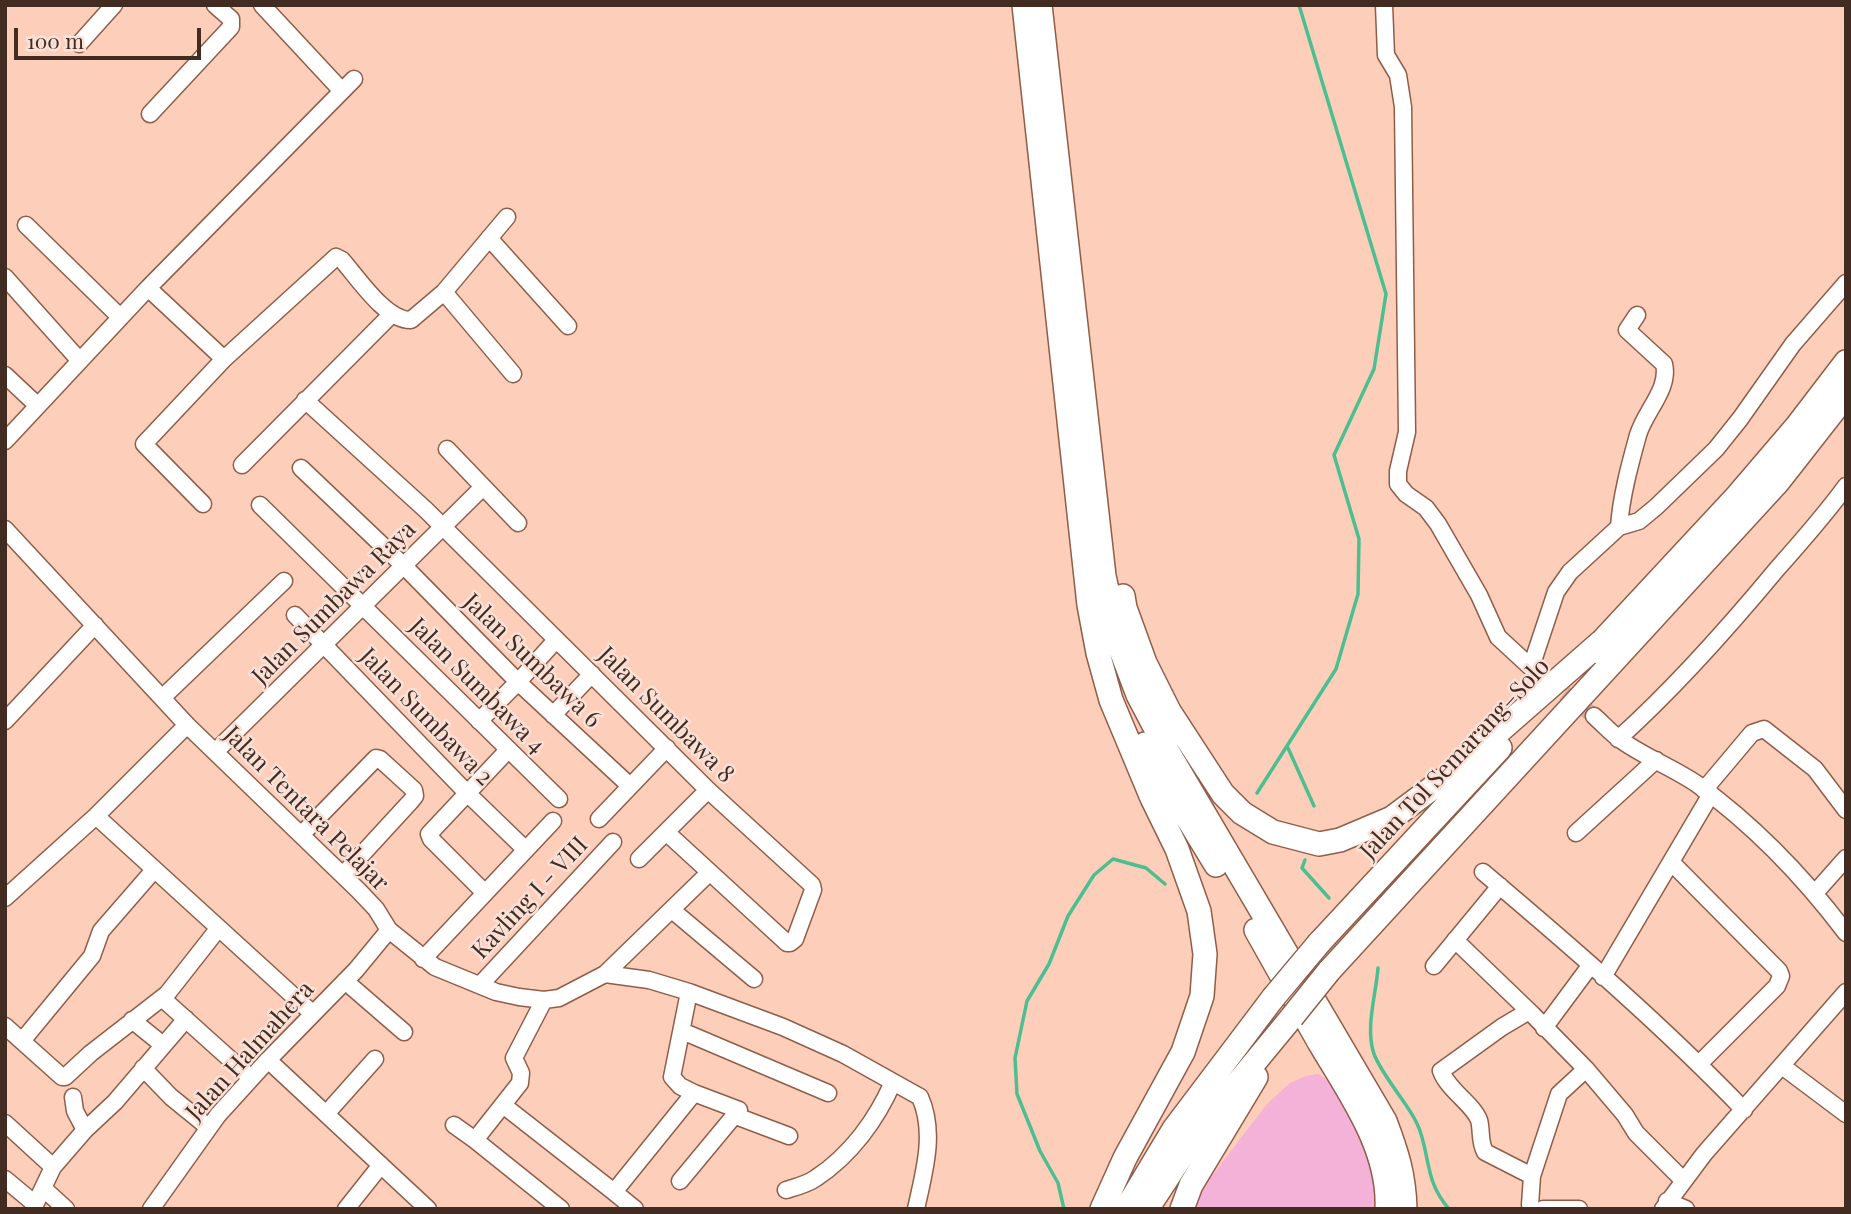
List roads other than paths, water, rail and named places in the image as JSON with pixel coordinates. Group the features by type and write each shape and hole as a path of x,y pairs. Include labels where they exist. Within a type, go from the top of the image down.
{"highway":[{"path":"1024,5 1089,606 1111,700 1152,798 1177,849 1199,911 1205,954 1202,996 1183,1052 1125,1158 1102,1209"},
{"path":"1040,5 1104,576 1119,645 1138,695 1168,752 1385,1121 1404,1181 1405,1209"},
{"name":"Jalan Tol Semarang–Solo","path":"1126,1209 1174,1129 1318,943 1738,495 1797,426 1846,362"},
{"name":"Jalan Tol Semarang–Solo","path":"1147,1209 1198,1130 1329,971 1778,482 1846,395"},
{"path":"1088,443 1116,557 1125,608 1145,663 1169,711 1223,794 1242,813 1273,832 1319,845 1340,841 1392,818 1447,777 1601,642"},
{"path":"1089,606 1121,695 1157,768 1257,932 1360,1112 1380,1155 1388,1188 1387,1209"},
{"path":"1182,1209 1191,1185 1291,1018"}],"street":[{"path":"79,44 114,5"},
{"path":"150,114 231,27 231,19 215,5"},
{"path":"5,441 120,317 348,85 262,5"},
{"path":"1384,5 1386,55 1398,75 1403,107 1407,432 1398,471 1398,484 1430,513 1479,595 1498,637 1534,670 1542,629 1556,592 1570,572 1619,527 1639,521 1716,449 1793,344 1846,283"},
{"path":"202,504 144,444 224,359 336,257 342,260 391,315 411,320 444,292 507,217"},
{"path":"26,225 120,317"},
{"path":"489,238 568,326"},
{"path":"5,277 80,361"},
{"path":"148,288 224,359"},
{"path":"444,292 513,374"},
{"path":"242,465 391,315"},
{"path":"1619,527 1620,512 1639,432 1665,379 1664,364 1627,330 1637,315"},
{"path":"5,375 38,406"},
{"name":"Jalan Sumbawa 8","path":"305,400 443,527 708,790 812,885 813,890 795,939 787,943 710,872"},
{"path":"447,449 518,523"},
{"name":"Jalan Sumbawa 6","path":"301,468 404,566 518,682 630,786"},
{"path":"1619,738 1645,715 1734,622 1846,486"},
{"name":"Jalan Sumbawa Raya","path":"216,751 483,487"},
{"name":"Jalan Sumbawa 4","path":"260,505 559,799"},
{"name":"Jalan Tentara Pelajar","path":"5,529 187,725 376,909 389,930 435,967 519,997 544,1000"},
{"path":"163,698 284,581"},
{"name":"Jalan Sumbawa 2","path":"295,615 467,793 526,850"},
{"path":"5,721 95,625"},
{"path":"479,721 556,639"},
{"path":"553,715 592,674"},
{"path":"1594,716 1619,738 1708,792 1780,853 1846,933"},
{"name":"Jalan Tentara Pelajar","path":"6,897 96,816 187,725"},
{"path":"1603,977 1672,863 1708,792 1752,733 1764,729 1815,769 1846,810"},
{"path":"599,819 667,748"},
{"path":"485,893 429,835 508,750"},
{"path":"301,835 374,759 380,759 414,790 415,796 343,875"},
{"path":"1576,833 1656,760"},
{"path":"639,859 708,790"},
{"path":"96,816 312,1013"},
{"path":"423,959 553,821"},
{"path":"475,1140 520,1083 521,1073 514,1058 544,1000 559,998 605,974 710,872 666,832"},
{"name":"Kavling I - VIII","path":"480,985 613,842"},
{"path":"1815,893 1846,858"},
{"path":"1672,863 1780,973 1777,986 1699,1064"},
{"path":"22,1041 92,956 100,931 153,870"},
{"path":"1483,872 1699,1064 1744,1110"},
{"path":"1434,966 1500,887"},
{"path":"672,910 754,979"},
{"path":"5,1026 64,1078 162,998 218,929"},
{"name":"Jalan Halmahera","path":"151,1209 208,1128 389,930"},
{"path":"1455,940 1586,1069 1647,1145 1684,1180"},
{"path":"1544,1028 1590,966"},
{"path":"605,974 649,980 783,1027 843,1054 920,1097 928,1158 916,1209"},
{"path":"345,981 404,1032"},
{"path":"680,1181 736,1116 738,1109 680,1087 672,1077 689,992"},
{"path":"1686,1209 1665,1205 1846,992"},
{"path":"162,998 251,1078"},
{"path":"1529,1011 1441,1071 1445,1081 1479,1121 1480,1145 1485,1152 1532,1176"},
{"path":"5,1179 34,1206 53,1167 85,1130 115,1102 186,1019"},
{"path":"132,1020 163,1045"},
{"path":"682,1031 828,1093"},
{"path":"326,1114 375,1059"},
{"path":"268,1060 424,1207"},
{"path":"1782,1066 1846,1114"},
{"path":"144,1068 171,1097 208,1128"},
{"path":"1533,1209 1530,1205 1532,1176 1559,1094 1586,1069"},
{"path":"786,1191 815,1180 848,1150 877,1115 893,1082"},
{"path":"614,1192 694,1093"},
{"path":"73,1097 75,1111 85,1130"},
{"path":"503,1105 635,1209"},
{"path":"736,1116 789,1136"},
{"path":"5,1123 53,1167"},
{"path":"454,1125 561,1209"},
{"path":"346,1209 381,1165"},
{"path":"43,1188 66,1209"},
{"path":"1543,1209 1579,1209"}],"waterway":[{"path":"1257,793 1336,669 1358,594 1359,539 1334,455 1374,369 1386,294 1299,5"},
{"path":"1288,748 1314,806"},
{"path":"1064,1209 1058,1183 1040,1151 1017,1094 1015,1058 1027,1001 1049,964 1068,916 1094,875 1113,859 1146,868 1165,884"},
{"path":"1305,860 1302,868 1329,898"},
{"path":"1378,968 1371,1022 1374,1054 1417,1124 1433,1182 1449,1209"}],"tunnel":[{"path":"1545,679 1594,716"}]}
